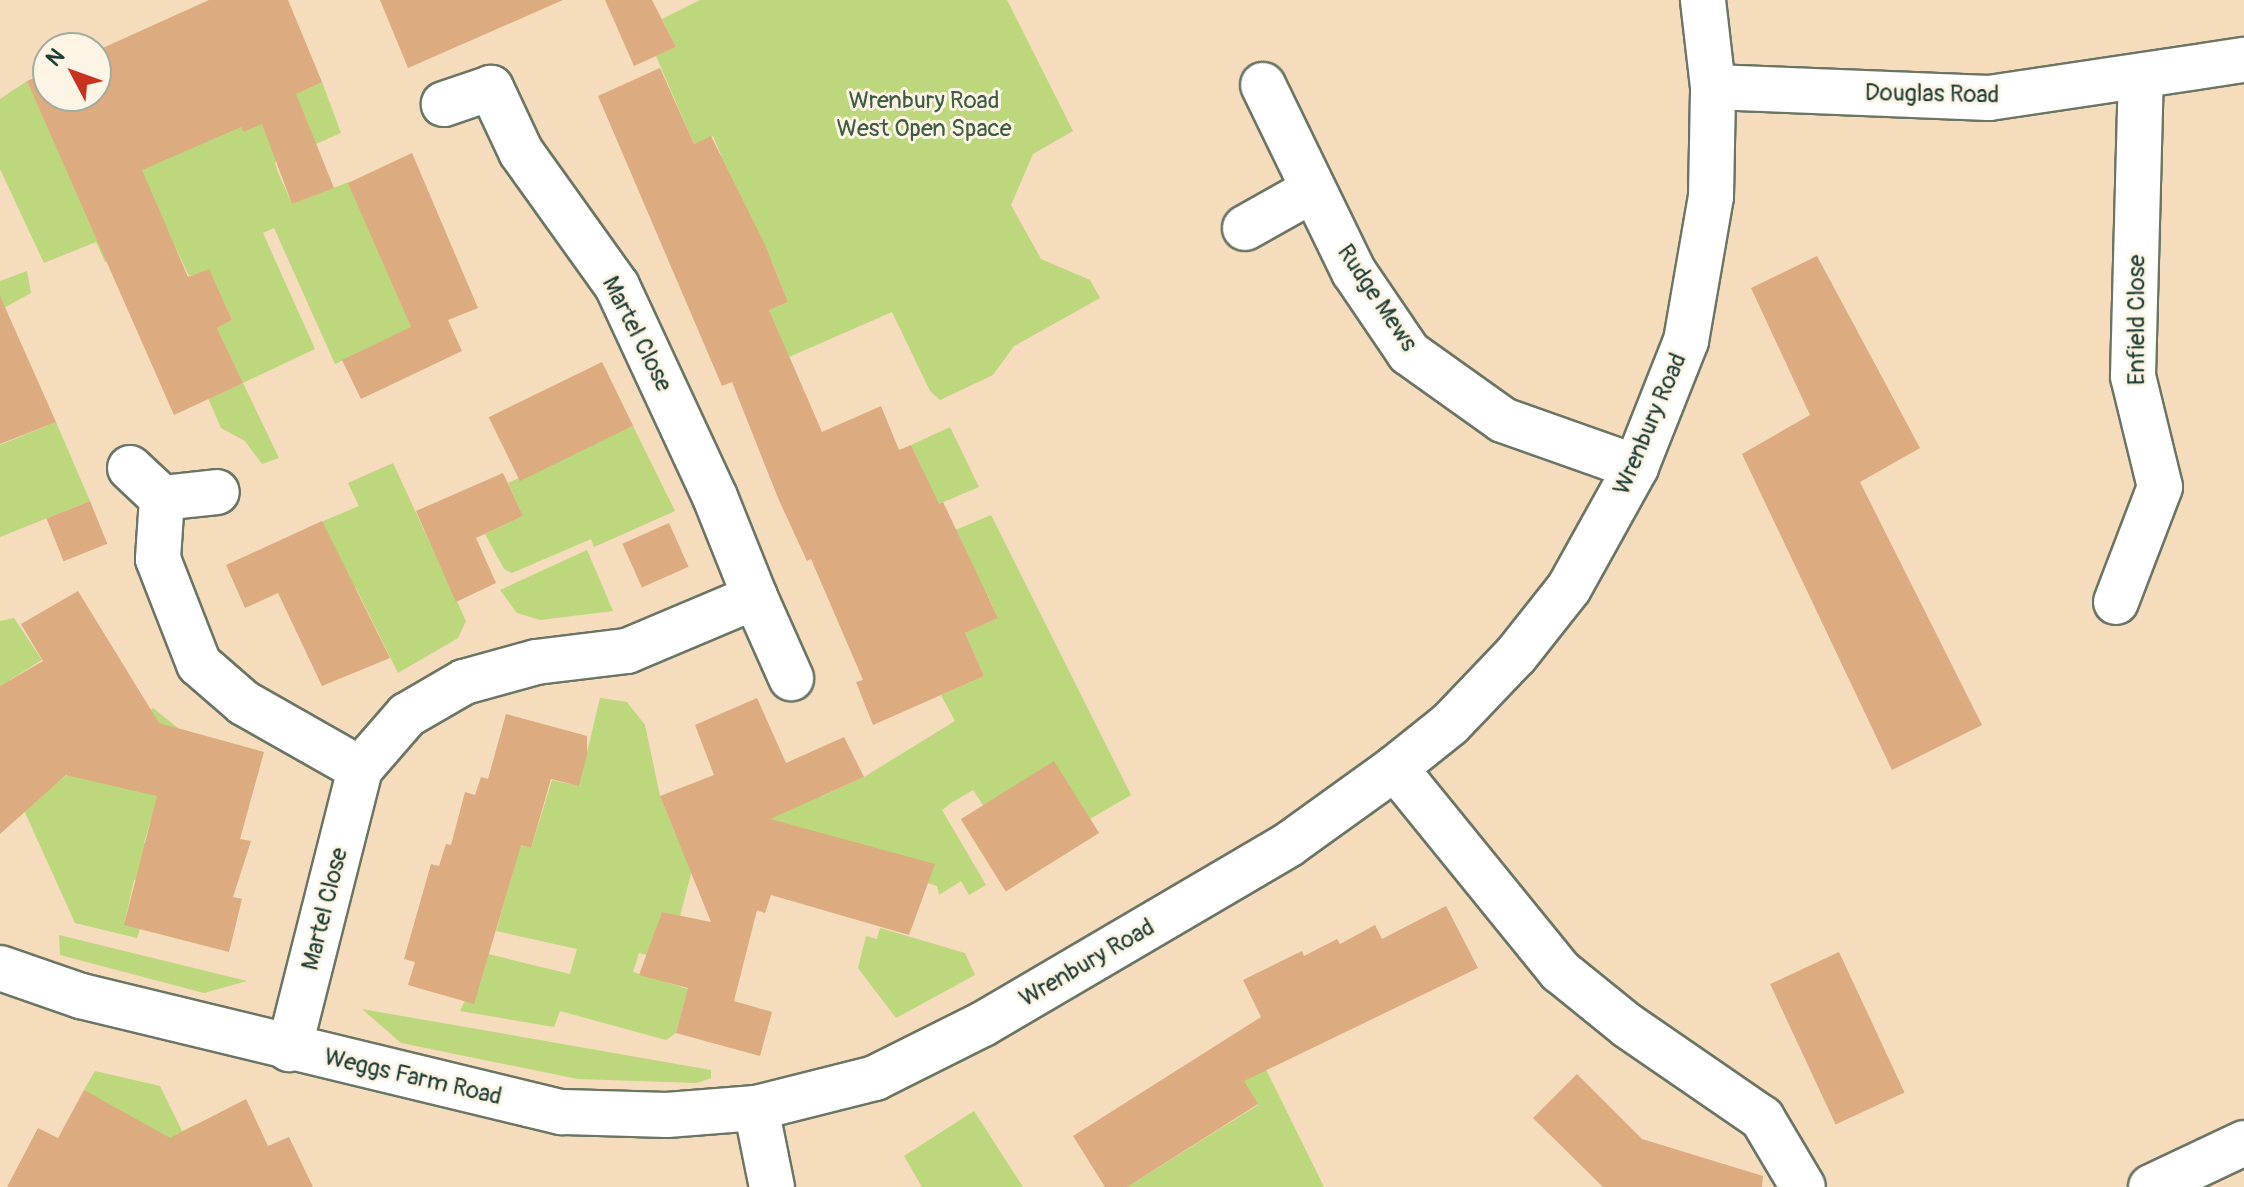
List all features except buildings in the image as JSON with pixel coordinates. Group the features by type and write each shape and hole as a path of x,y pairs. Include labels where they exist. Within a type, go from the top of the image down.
{"street":[{"name":"Wrenbury Road","path":"756,1108 875,1078 983,1024 1288,845 1450,724 1525,644 1569,588 1636,467 1686,341 1711,196 1713,87 1703,0"},
{"name":"Douglas Road","path":"1713,87 1989,98 2244,60"},
{"name":"Enfield Close","path":"2116,602 2160,487 2133,376 2141,76"},
{"name":"Rudge Mews","path":"1263,85 1311,191 1354,272 1409,353 1503,420 1636,467"},
{"name":"Martel Close","path":"444,104 491,88 521,152 617,286 715,497 791,678"},
{"path":"1245,228 1311,191"},
{"path":"130,468 162,498 217,492"},
{"path":"162,498 158,559 199,664 244,703 360,769"},
{"name":"Martel Close","path":"289,1049 360,769 407,715 464,682 536,662 627,651 755,597"},
{"path":"1395,768 1560,971 1628,1026 1762,1118 1803,1187"},
{"name":"Weggs Farm Road","path":"0,968 81,996 289,1049 561,1112 667,1115 756,1108"},
{"path":"756,1108 772,1187"},
{"path":"2151,1187 2244,1143"}],"green space":[{"name":"Wrenbury Road West Open Space","path":"700,0 1007,0 1073,131 1033,154 1011,205 1041,259 1090,280 1100,298 1014,346 993,375 940,400 930,391 892,312 789,357 769,310 788,302 772,262 704,163 721,155 713,136 694,144 656,56 676,47 662,19"},
{"path":"27,81 32,92 32,112 41,112 79,196 224,87 243,132 268,85 322,82 341,133 275,162 277,170 292,204 349,182 427,364 383,341 335,364 274,228 263,233 315,349 243,383 217,328 232,320 209,270 189,276 169,234 105,262 96,242 44,263 0,169 0,99"},
{"path":"27,271 31,293 0,310 0,281"},
{"path":"243,383 279,458 262,464 245,441 221,428 208,398"},
{"path":"56,422 90,501 0,537 0,445"},
{"path":"633,426 675,511 594,547 591,539 512,573 504,569 485,534 523,516 508,483"},
{"path":"950,427 979,487 927,509 908,474 922,468 911,445"},
{"path":"393,463 466,621 458,638 398,673 356,588 337,596 307,528 359,506 348,483"},
{"path":"991,515 1131,795 1090,819 983,805 973,790 951,803 942,810 986,885 969,895 961,881 939,895 937,886 925,882 692,870 680,916 662,912 657,926 669,961 639,953 633,972 688,989 676,1033 666,1040 560,1011 554,1027 460,1011 488,954 570,974 577,949 496,931 515,864 478,833 531,848 552,780 579,786 600,698 627,702 645,725 660,796 676,836 698,828 801,756 820,797 864,777 955,721 941,695 984,676 965,633 998,618 988,596 906,551"},
{"path":"587,550 613,611 540,620 517,613 500,590"},
{"path":"14,618 42,660 0,686 0,621"},
{"path":"0,690 58,782 153,708 178,728 144,843 189,854 154,878 134,880 125,921 140,929 137,938 75,923 23,808"},
{"path":"880,928 965,953 975,975 896,1018 858,968 866,936 877,939"},
{"path":"59,935 247,981 204,993 60,955"},
{"path":"362,1009 711,1070 711,1078 697,1083 578,1079 401,1043"},
{"path":"1248,1033 1324,1187 1127,1187 1258,1105 1224,1049"},
{"path":"95,1071 160,1086 182,1131 199,1123 229,1187 84,1090"},
{"path":"974,1111 1023,1187 922,1187 904,1156"}]}
